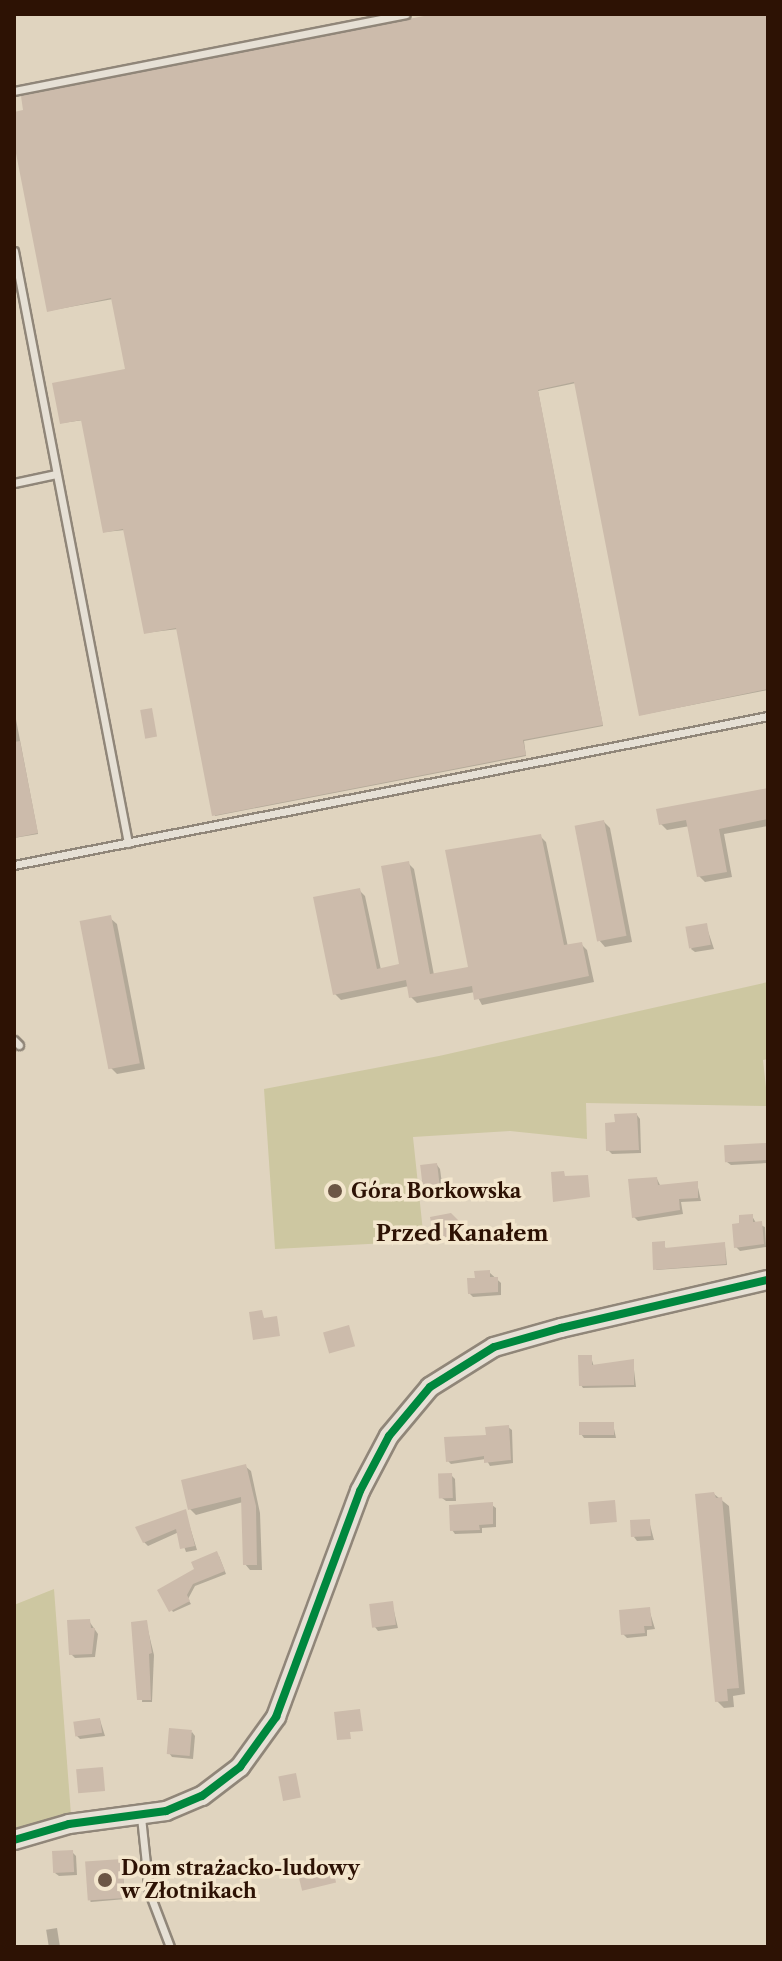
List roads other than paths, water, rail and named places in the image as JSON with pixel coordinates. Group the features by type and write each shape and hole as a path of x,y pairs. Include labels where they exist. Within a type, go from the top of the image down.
{"street":[{"path":"14,1840 69,1824 141,1817 187,1803 215,1789 240,1767 267,1733 304,1647 360,1491 389,1436 430,1387 494,1347 561,1328 768,1280"}],"lane":[{"path":"14,91 406,14"},
{"path":"14,251 128,843"},
{"path":"14,483 56,474"},
{"path":"14,865 768,716"},
{"path":"141,1817 149,1892 170,1947"}],"place":[{"name":"Góra Borkowska","path":"335,1191"},
{"name":"Dom strażacko-ludowy w Złotnikach","path":"105,1880"}],"district":[{"name":"Przed Kanałem","path":"462,1234"}]}
